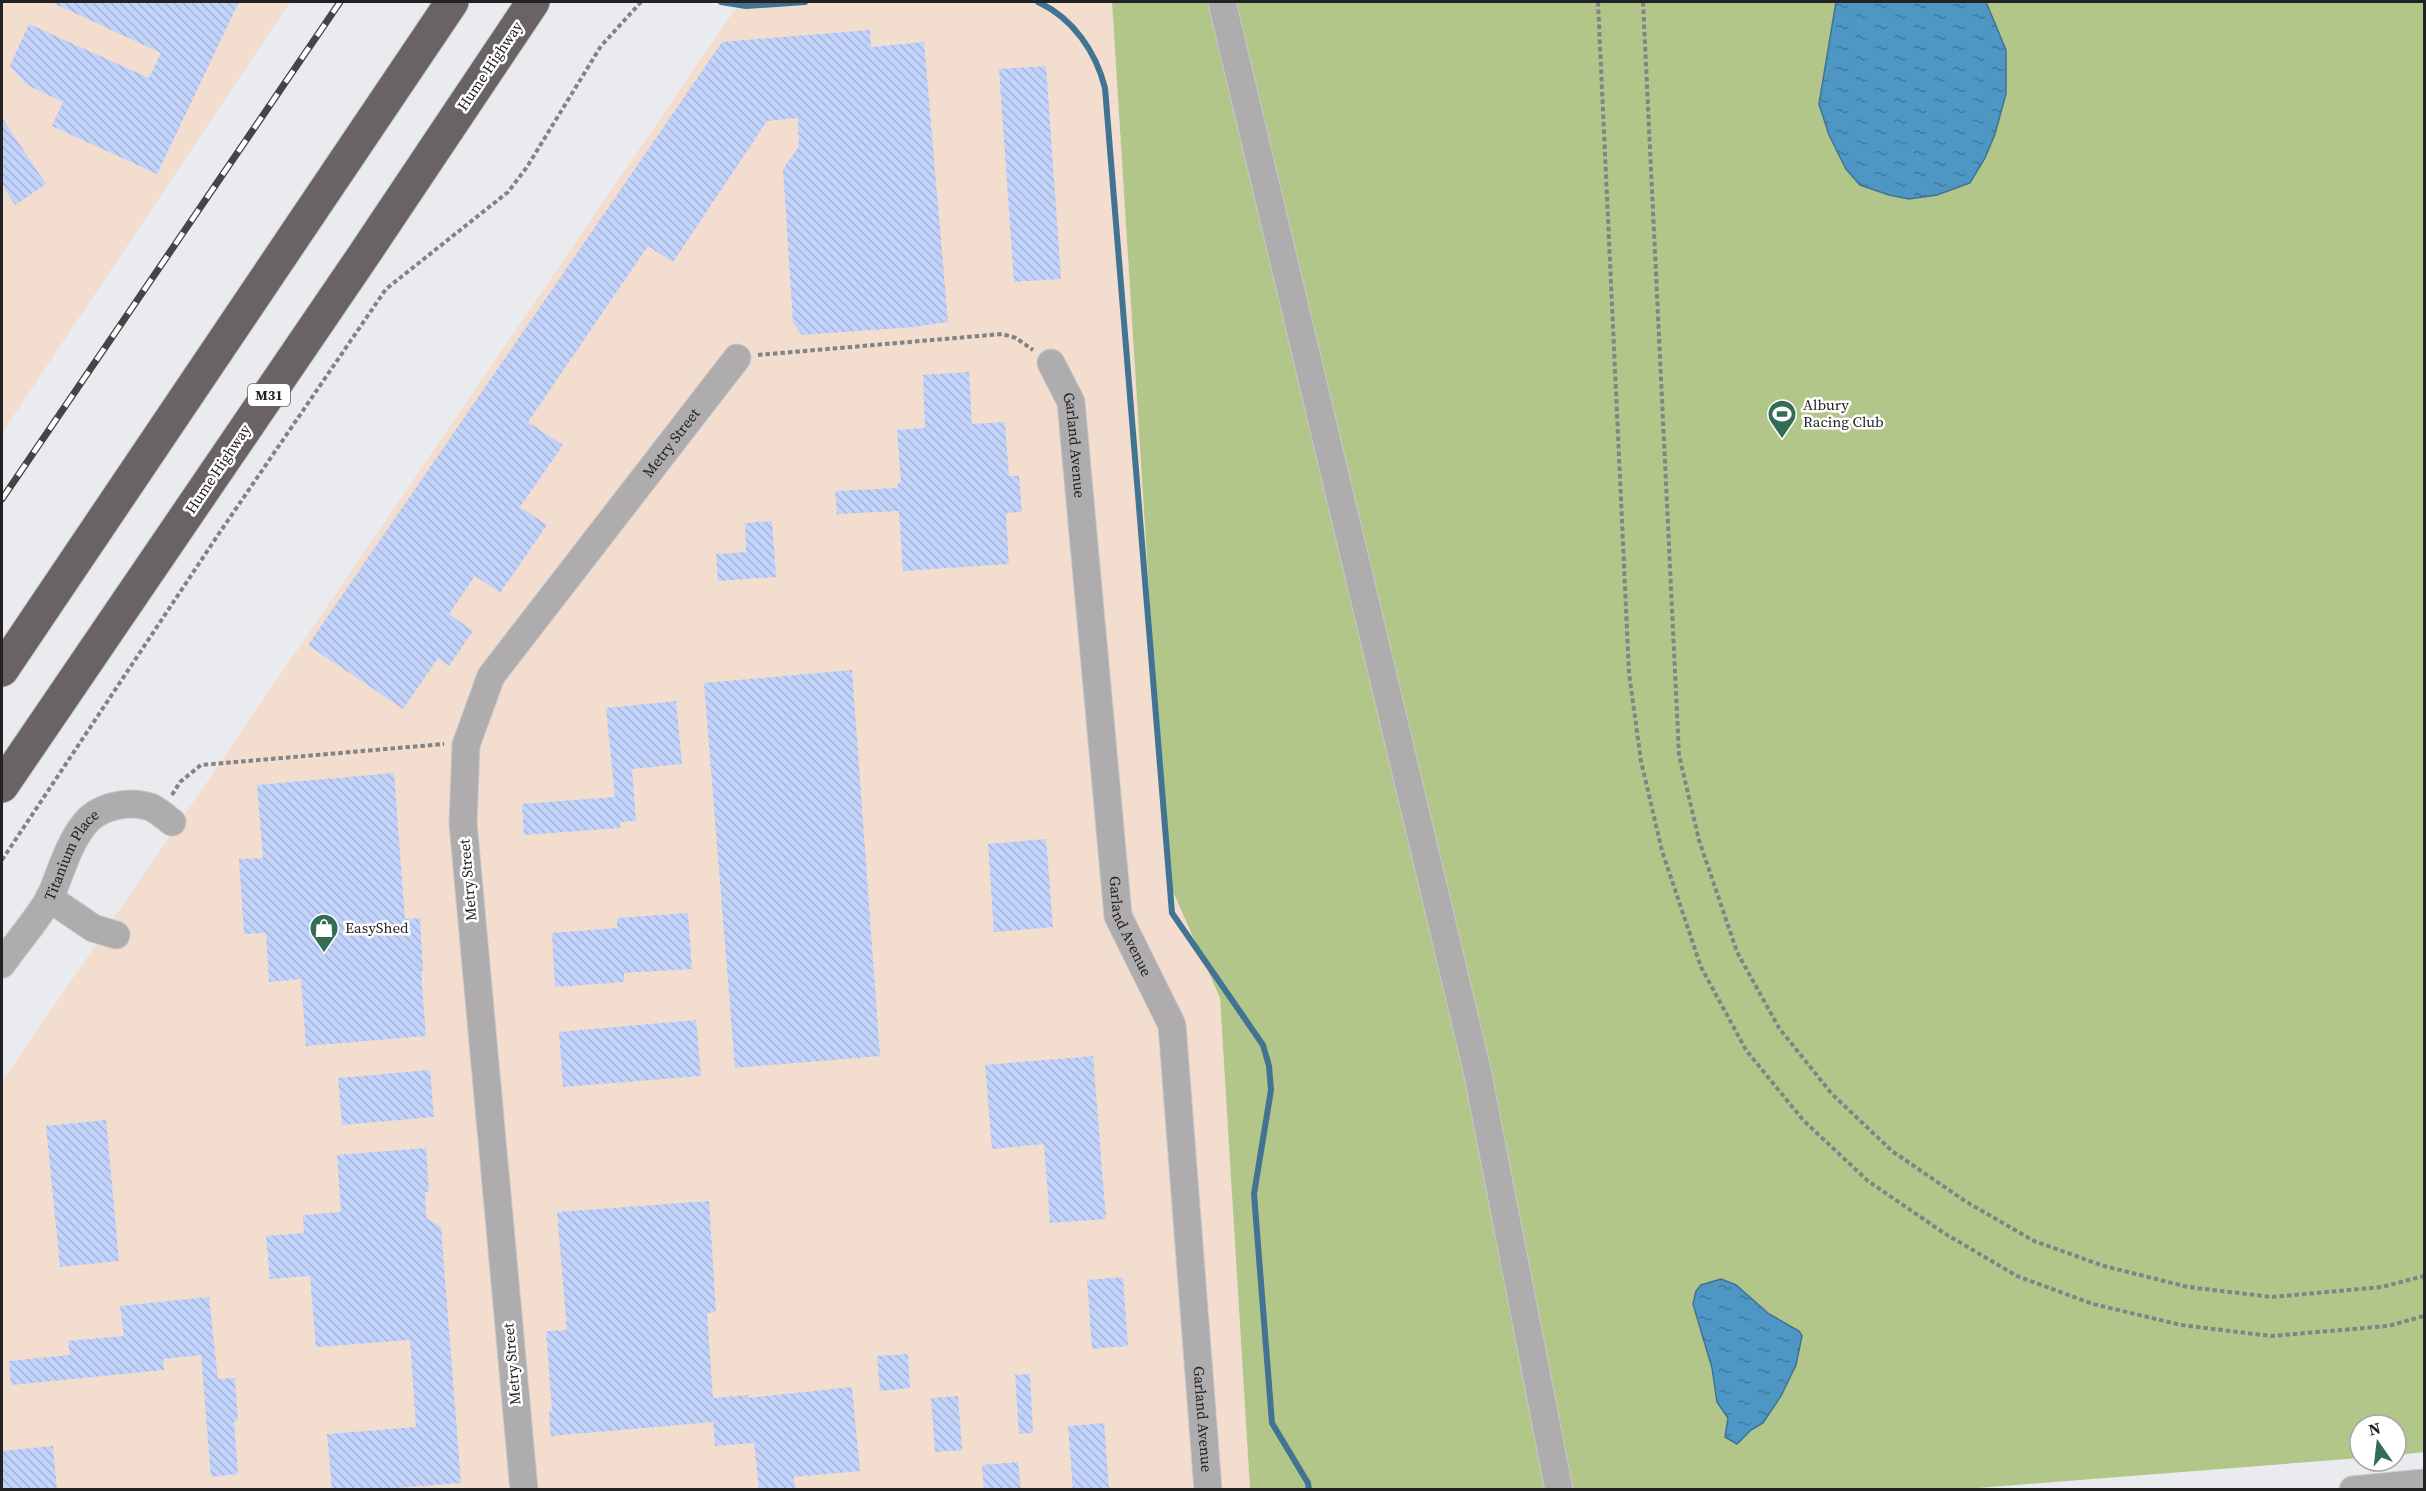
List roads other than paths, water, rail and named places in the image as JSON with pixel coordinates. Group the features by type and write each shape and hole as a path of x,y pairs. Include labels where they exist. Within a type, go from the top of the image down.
{"highway":[{"path":"2,670 452,2"},
{"name":"Hume Highway","path":"2,786 355,269 533,2"}],"street":[{"path":"1222,2 1477,1070 1559,1490"},
{"name":"Metry Street","path":"524,1490 463,823 466,745 491,676 737,358"},
{"name":"Garland Avenue","path":"1051,363 1071,402 1118,916 1172,1025 1208,1490"},
{"name":"Titanium Place","path":"2,964 49,898 59,870 83,824 107,809 129,804 151,807 166,818"},
{"path":"49,898 93,928 116,935"},
{"path":"2353,1490 2424,1483"}],"water":[{"path":"1836,2 1986,2 2006,50 2006,94 1995,134 1985,158 1970,183 1937,195 1909,199 1860,185 1846,169 1829,135 1819,104"},
{"path":"1721,1279 1736,1285 1769,1314 1799,1331 1802,1336 1796,1365 1781,1396 1763,1423 1751,1430 1737,1444 1725,1437 1728,1418 1717,1402 1712,1368 1693,1304 1696,1291 1701,1285"}],"waterway":[{"path":"721,2 746,6 805,2"},
{"path":"1038,2 1062,17 1081,38 1096,62 1105,88 1172,913 1263,1045 1269,1066 1271,1090 1254,1194 1272,1423 1308,1483 1309,1490"}],"railway":[{"path":"2,499 340,2"}],"place":[{"name":"Albury Racing Club","path":"1782,440"},
{"name":"EasyShed","path":"324,954"}]}
